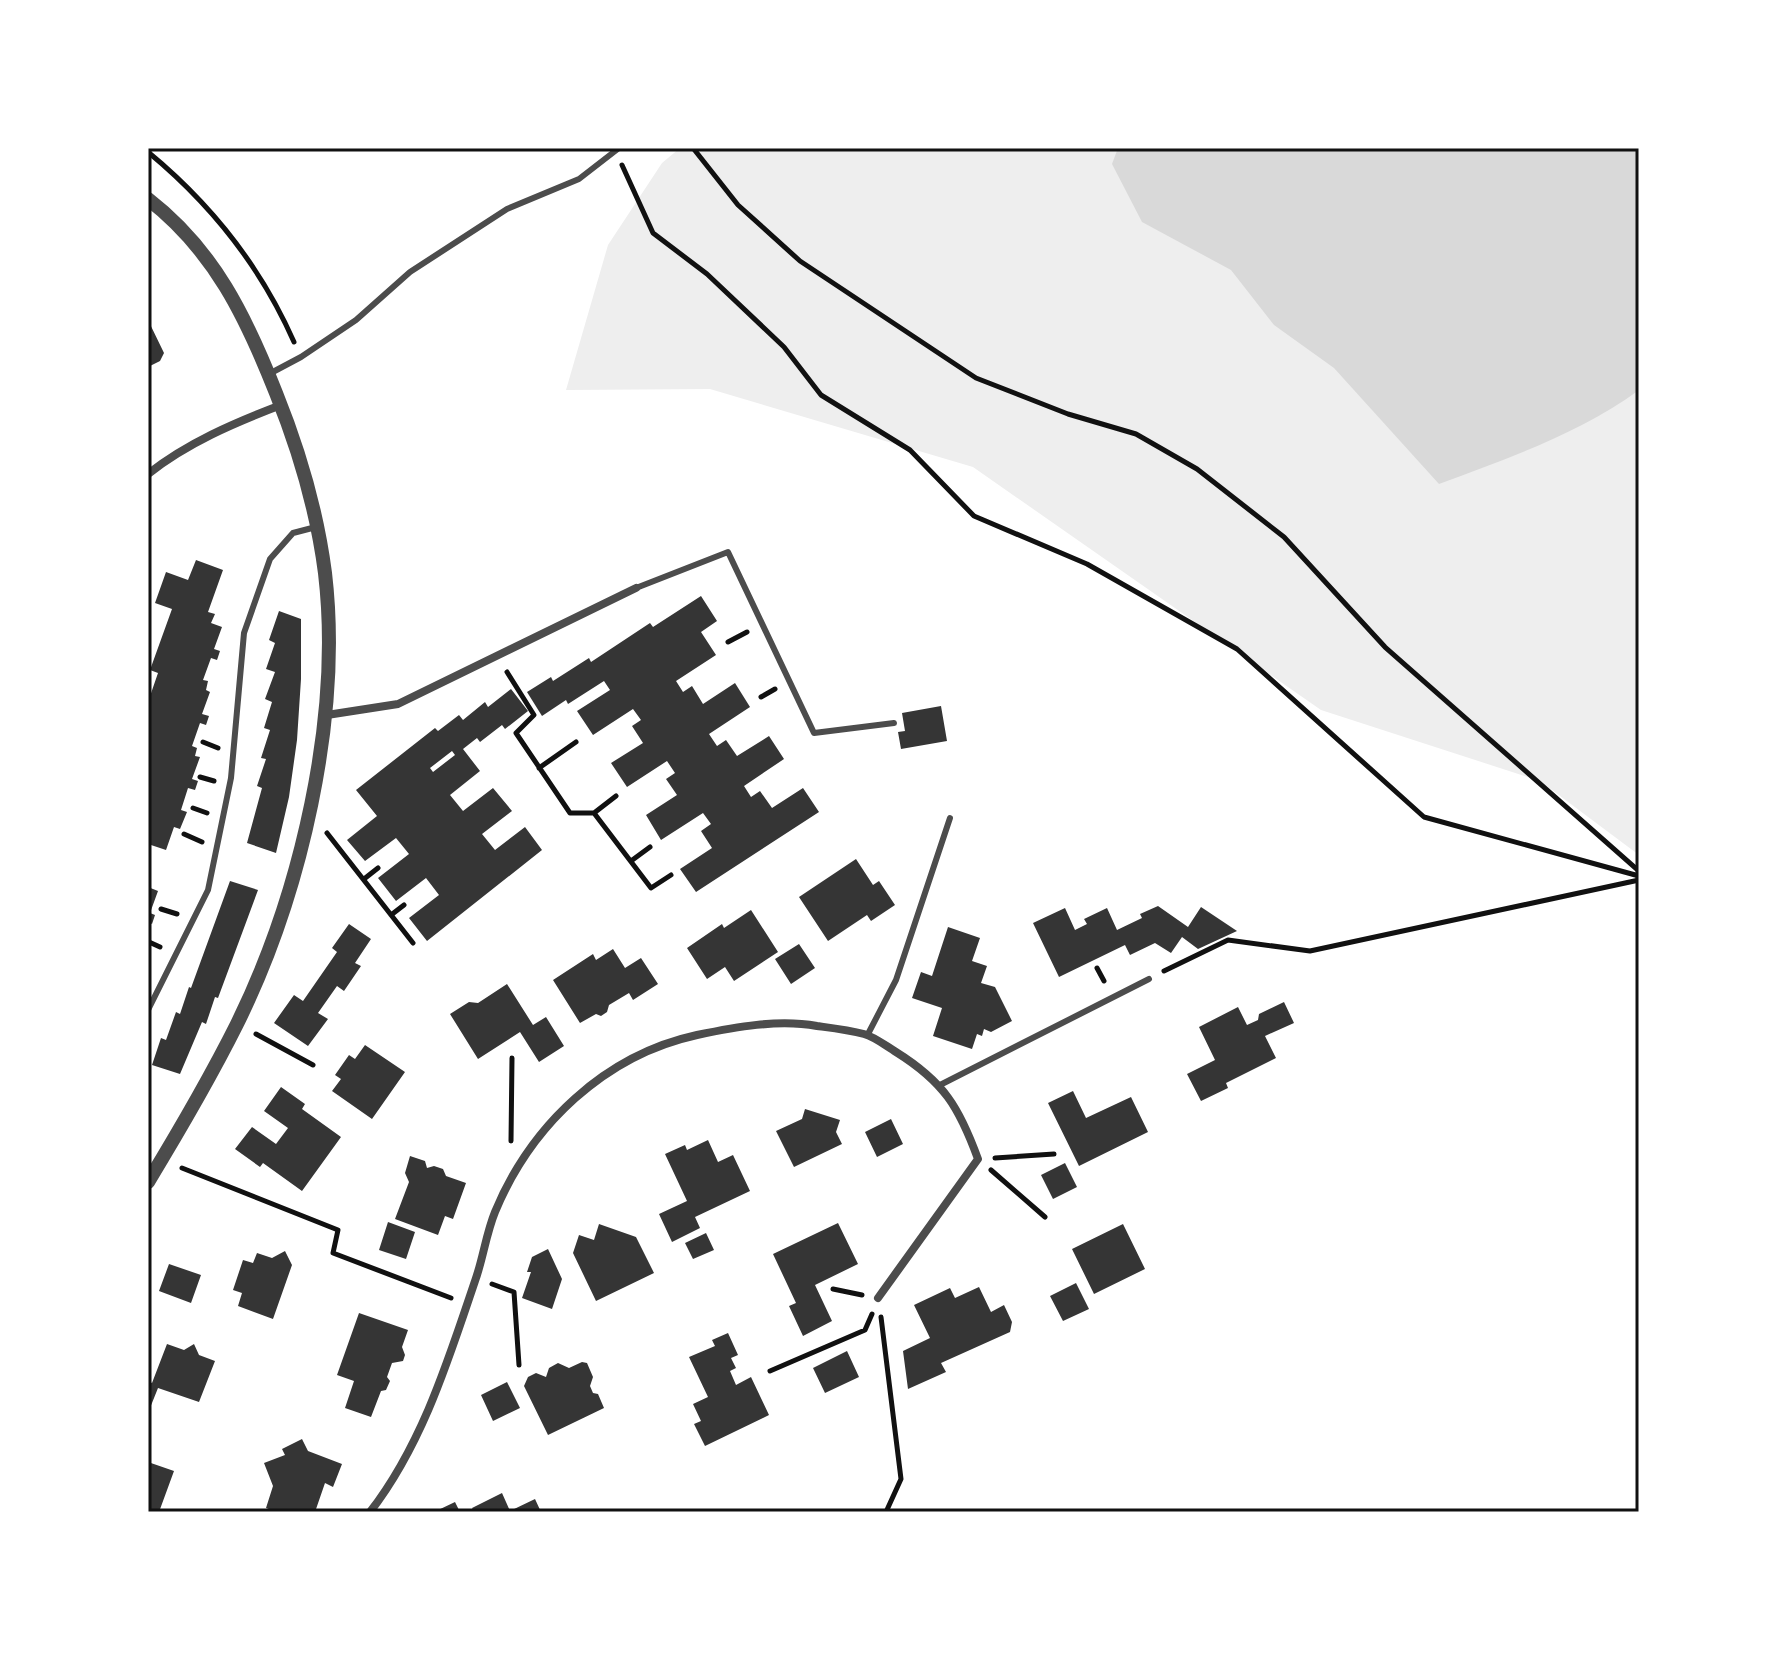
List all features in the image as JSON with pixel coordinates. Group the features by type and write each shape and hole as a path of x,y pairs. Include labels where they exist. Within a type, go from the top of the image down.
{"street":[{"path":"148,199 189,234 213,264 233,297 269,374 302,464 316,527 325,573 328,644 327,715 307,825 274,934 237,1023 148,1182"},
{"path":"148,474 171,456 242,420 281,405"},
{"path":"327,715 398,704 636,588"},
{"path":"370,1512 415,1443 476,1279 495,1212 524,1156 547,1124 606,1072 672,1040 735,1026 804,1023 868,1034 908,1059 940,1085 964,1119 978,1159 878,1298"}],"lane":[{"path":"269,374 301,357 356,320 410,272 507,209 579,179 617,150"},
{"path":"148,1010 208,890 231,778 244,633 270,559 293,533 316,527"},
{"path":"636,588 728,552 814,733 894,723"},
{"path":"868,1034 896,980 950,818"},
{"path":"940,1085 1149,979"}],"path":[{"path":"693,148 738,205 800,261 976,378 1068,414 1136,434 1197,469 1284,537 1385,647 1639,876"},
{"path":"617,150 653,233 707,274 773,336 821,395 910,450 974,516 1087,564 1237,649 1424,817 1639,876"},
{"path":"148,152 183,181 231,233 281,312 301,357"},
{"path":"496,654 534,715 516,733 570,813 594,813 616,796"},
{"path":"203,742 216,748"},
{"path":"539,768 576,742"},
{"path":"200,777 211,780"},
{"path":"193,808 206,813"},
{"path":"594,813 651,888 671,875"},
{"path":"184,834 199,841"},
{"path":"328,834 413,943"},
{"path":"631,861 650,847"},
{"path":"364,879 378,868"},
{"path":"1149,979 1228,940 1310,951 1639,876"},
{"path":"391,915 404,905"},
{"path":"161,909 176,914"},
{"path":"237,1023 313,1065"},
{"path":"512,1058 511,1146 524,1156"},
{"path":"978,1159 1054,1154"},
{"path":"978,1159 1045,1217"},
{"path":"162,1160 338,1230 333,1253 467,1304"},
{"path":"476,1279 514,1292 519,1365"},
{"path":"833,1289 878,1298"},
{"path":"770,1371 865,1330 878,1298"},
{"path":"878,1298 901,1479 886,1512"}],"shaded area":[{"path":"680,148 1639,148 1639,855 1540,781 1321,710 973,467 710,389 566,390 608,245 662,163"},
{"path":"1118,148 1639,148 1639,390 1568,432 1439,484 1334,368 1274,325 1231,270 1142,222 1112,164"}],"building":[{"path":"148,320 164,353 160,361 148,367"},
{"path":"196,560 223,570 208,612 215,614 211,623 222,627 214,649 220,651 217,660 211,658 203,680 208,681 206,690 210,692 202,714 209,716 206,725 200,723 192,746 197,748 195,756 200,757 192,779 198,781 195,790 188,788 181,810 187,812 180,829 174,827 166,850 148,844 148,702 158,673 150,670 172,609 155,603 166,572 188,580"},
{"path":"701,596 717,621 701,632 716,655 676,681 683,692 692,686 703,704 735,683 750,707 709,734 717,746 726,740 737,756 769,736 784,759 744,786 751,797 760,791 772,808 803,788 819,812 696,892 680,869 712,848 701,831 711,824 703,813 661,840 646,815 677,795 666,779 675,773 667,761 627,787 611,763 643,743 632,726 641,720 633,709 593,735 577,711 610,690 604,681 542,716 527,692 551,677 553,681 589,658 591,662 650,623 653,627"},
{"path":"279,611 301,619 301,679 289,797 276,853 247,843 262,788 257,786 266,759 261,758 270,730 264,728 272,702 265,699 275,672 266,669 275,643 269,640"},
{"path":"511,689 528,711 505,729 502,725 480,742 477,738 463,749 480,771 450,795 463,811 493,788 512,811 482,834 495,850 525,827 542,850 427,941 409,918 439,895 426,878 396,901 378,878 409,854 396,838 365,861 347,840 377,816 356,790 435,728 438,731 459,715 463,720 485,702 488,707","holes":["452,751 455,755 433,772 430,768"]},
{"path":"941,706 947,741 901,749 898,732 905,731 902,713"},
{"path":"856,859 873,885 879,881 895,905 871,921 867,915 828,941 799,897"},
{"path":"230,881 258,890 218,998 215,997 206,1024 202,1022 180,1074 152,1065 161,1038 166,1040 176,1012 180,1014"},
{"path":"148,887 158,891 150,913 155,915 152,924 148,922"},
{"path":"1158,906 1188,927 1201,907 1237,931 1198,949 1182,937 1171,953 1155,943 1130,955 1125,945 1059,977 1033,923 1065,908 1075,930 1087,924 1084,919 1107,908 1117,930"},
{"path":"751,910 778,952 734,981 725,967 707,979 687,948 722,924 724,928"},
{"path":"349,924 371,939 355,963 361,966 344,991 337,986 318,1013 328,1019 308,1046 274,1023 294,995 303,1001 337,952 332,948"},
{"path":"948,927 980,938 972,961 987,966 981,983 995,987 1012,1021 991,1032 984,1029 982,1036 977,1034 972,1049 933,1036 942,1008 912,998 921,972 932,976"},
{"path":"799,944 815,968 791,984 775,959"},
{"path":"613,949 625,968 641,958 658,984 633,1000 629,993 609,1005 607,1012 601,1016 596,1014 580,1023 553,980 593,954 596,960"},
{"path":"507,984 533,1025 546,1017 564,1046 539,1062 520,1032 478,1059 450,1014 469,1002 478,1003"},
{"path":"1284,1002 1294,1023 1265,1036 1276,1058 1226,1083 1228,1088 1201,1101 1187,1074 1215,1060 1199,1027 1238,1007 1247,1025 1258,1020 1259,1014"},
{"path":"365,1045 405,1072 372,1119 332,1091 341,1079 335,1075 349,1055 355,1059"},
{"path":"281,1087 305,1104 302,1109 341,1137 302,1191 263,1163 260,1167 235,1149 252,1127 276,1144 288,1128 264,1111"},
{"path":"1073,1091 1086,1118 1131,1097 1148,1132 1079,1166 1048,1103"},
{"path":"805,1109 840,1120 836,1132 842,1144 794,1167 776,1131 802,1119"},
{"path":"891,1119 903,1144 877,1157 865,1132"},
{"path":"708,1140 718,1162 733,1155 750,1191 695,1217 700,1228 672,1242 659,1214 687,1201 665,1154 685,1145 687,1150"},
{"path":"410,1156 425,1161 427,1168 434,1166 443,1169 446,1176 466,1183 453,1219 445,1216 438,1235 395,1219 409,1182 405,1173"},
{"path":"1065,1163 1077,1187 1053,1199 1041,1175"},
{"path":"388,1222 415,1232 406,1259 379,1250"},
{"path":"838,1223 858,1264 815,1285 832,1321 803,1336 789,1306 796,1303 773,1254"},
{"path":"599,1224 636,1237 654,1273 596,1301 573,1253 579,1235 594,1240"},
{"path":"1123,1224 1145,1269 1094,1294 1072,1249"},
{"path":"706,1233 714,1250 693,1259 685,1243"},
{"path":"548,1249 562,1279 552,1309 522,1298 531,1272 527,1272 532,1257"},
{"path":"285,1251 292,1265 273,1319 238,1306 242,1293 233,1290 243,1260 253,1263 257,1253 272,1258"},
{"path":"169,1264 201,1275 191,1303 159,1291"},
{"path":"1076,1283 1089,1309 1063,1321 1050,1296"},
{"path":"979,1287 991,1312 1004,1305 1012,1322 1010,1332 941,1363 946,1372 908,1389 903,1351 930,1338 914,1305 950,1288 955,1298"},
{"path":"359,1313 408,1330 402,1347 405,1355 403,1361 392,1363 387,1377 390,1381 386,1390 381,1391 371,1417 345,1408 354,1381 337,1375"},
{"path":"728,1333 738,1355 731,1358 736,1368 730,1371 736,1385 751,1377 769,1415 705,1446 694,1424 701,1421 693,1404 708,1397 689,1357 715,1346 712,1340"},
{"path":"167,1344 184,1350 194,1344 199,1355 215,1361 199,1402 158,1388 148,1413 148,1381 152,1383"},
{"path":"847,1351 859,1377 825,1393 813,1368"},
{"path":"558,1363 569,1368 587,1363 593,1377 590,1386 593,1393 598,1394 604,1408 548,1435 524,1386 528,1377 536,1373 546,1377 549,1368"},
{"path":"507,1382 520,1408 493,1421 481,1395"},
{"path":"302,1439 308,1451 342,1464 333,1487 325,1483 315,1512 277,1512 266,1508 273,1486 264,1463 285,1455 282,1449"},
{"path":"148,1462 174,1471 159,1512 148,1512"},
{"path":"502,1493 510,1511 535,1499 541,1512 474,1512 472,1508"},
{"path":"455,1502 460,1512 434,1512"}]}
